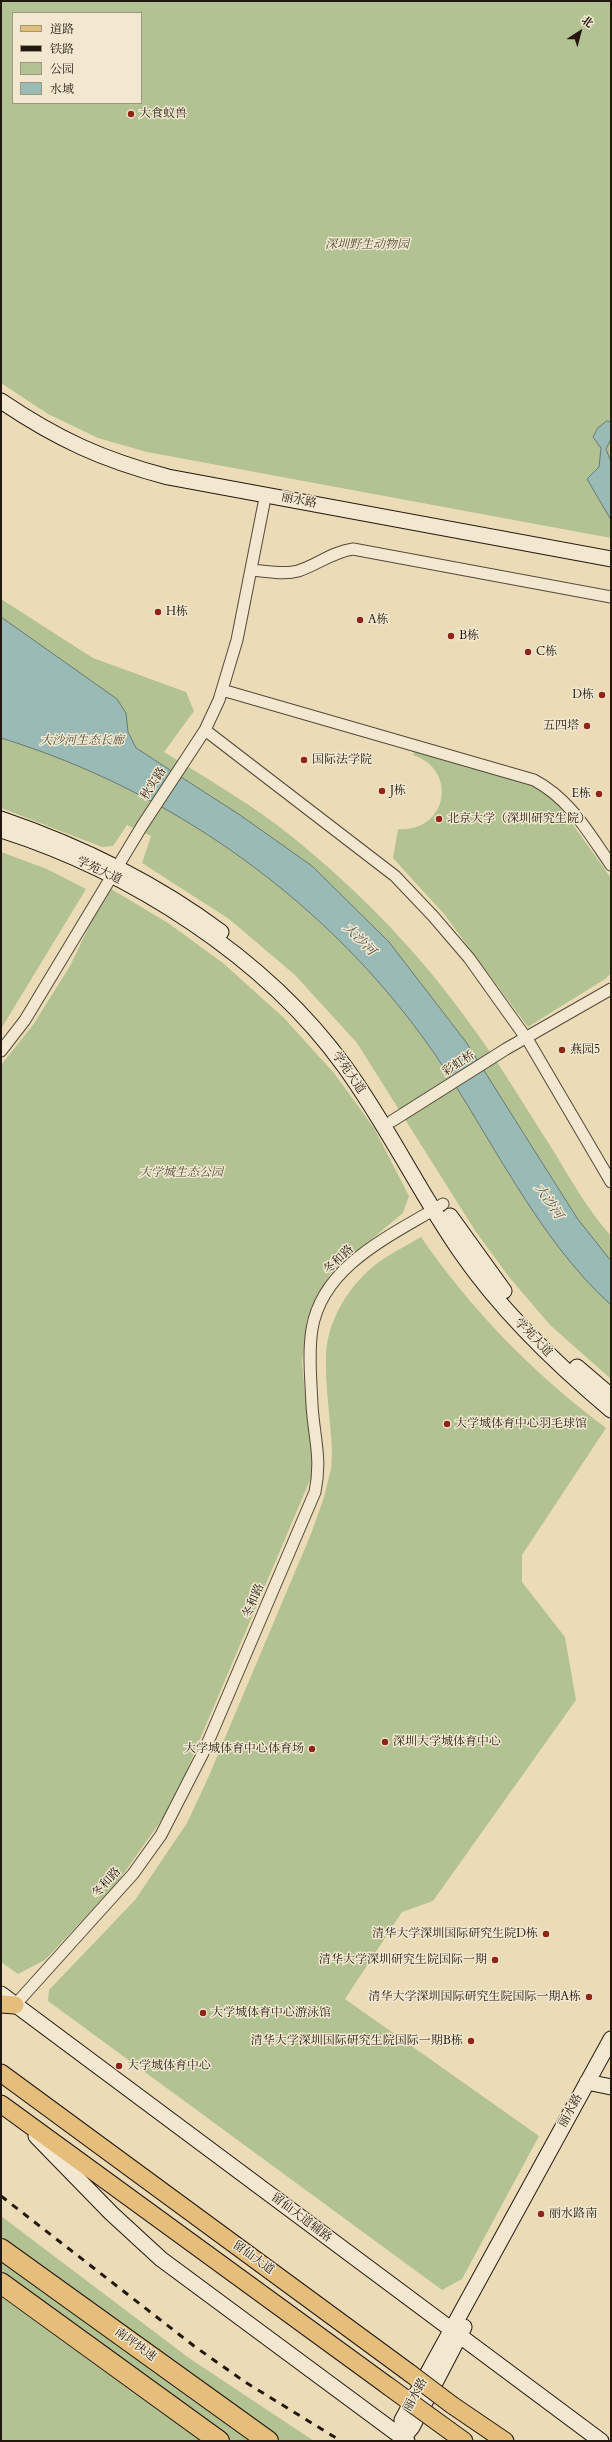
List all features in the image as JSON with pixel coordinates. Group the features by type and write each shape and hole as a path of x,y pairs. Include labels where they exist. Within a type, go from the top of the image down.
{"highway":[{"name":"南坪快速","path":"1,2249 268,2441"},
{"path":"1,2283 218,2441"}],"main road":[{"name":"丽水路","path":"1,401 63,439 99,456 134,468 168,477 611,559"},
{"name":"丽水路","path":"1,410 58,445 97,464 168,485 611,569"},
{"name":"学苑大道","path":"1,819 50,837 114,872 189,909 226,935 268,969 310,1010 348,1054 392,1121 474,1269 519,1323 567,1372 611,1410"},
{"name":"学苑大道","path":"1,830 114,872 216,940 256,972 299,1014 346,1067 439,1207 516,1306 554,1346 611,1396"},
{"name":"留仙大道辅路","path":"1,1994 6,2005 454,2336 584,2441"},
{"name":"丽水路","path":"599,2085 611,2039"},
{"name":"丽水路","path":"405,2439 402,2420 454,2336 599,2085 611,2060"},
{"name":"留仙大道","path":"1,2073 452,2405 505,2441"},
{"name":"留仙大道","path":"1,2104 464,2441"},
{"path":"1,2104 161,2259 405,2439"},
{"name":"留仙大道辅路","path":"454,2336 483,2353 601,2441"}],"street":[{"name":"秋实路","path":"1,1051 25,1020 142,826 205,730 222,690 237,640 264,503"},
{"path":"251,570 287,572 298,571 338,551 353,549 611,598"},
{"path":"222,690 534,780 561,797 572,809 611,865"},
{"path":"205,730 395,876 469,958 526,1038 611,1182"},
{"name":"彩虹桥","path":"392,1121 506,1049 611,989"},
{"name":"冬和路","path":"6,2005 133,1874 161,1835 205,1749 315,1492 320,1471 313,1414 310,1366 312,1330 315,1317 327,1291 343,1271 361,1256 439,1207"}],"green space":[{"name":"深圳野生动物园","path":"1,1 611,1 611,538 147,452 98,438 48,414 1,383"},
{"name":"大沙河生态长廊","path":"1,599 93,658 186,692 194,711 164,752 260,813 315,856 363,899 429,970 449,995 500,1067 586,1204 611,1236 611,1379 550,1325 509,1277 476,1232 357,1043 295,975 229,919 142,863 151,836 127,825 113,846 102,847 1,808"},
{"path":"414,750 528,782 556,801 611,878 611,973 605,979 528,1027 444,914 393,858 398,829 415,828 427,821 436,811 441,799 441,786 437,773 428,763 413,755"},
{"path":"1,852 47,869 86,889 1,1029"},
{"name":"大学城生态公园","path":"108,887 168,923 223,963 284,1018 334,1073 374,1128 409,1196 403,1213 330,1274 307,1320 302,1363 313,1473 172,1805 117,1883 45,1960 18,1974 1,1962 1,1065 33,1025 70,966"},
{"name":"深圳大学城体育中心","path":"421,1237 461,1290 506,1340 554,1386 606,1428 522,1555 522,1582 565,1637 576,1700 433,1901 402,1912 345,1999 539,2136 462,2279 442,2290 48,2001 49,1990 135,1900 187,1823 208,1778 311,1534 324,1497 331,1469 332,1453 326,1381 327,1343 330,1330 348,1294 365,1274 386,1257"},
{"path":"1,2216 189,2358 314,2441 1,2441"}],"water":[{"path":"607,421 611,422 611,439 606,449 611,462 611,520 587,479 599,467 601,448 593,437 597,429"},
{"name":"大沙河","path":"1,617 117,699 126,713 128,732 136,748 240,815 312,866 389,942 466,1042 577,1218 611,1261 611,1305 584,1278 560,1249 516,1185 434,1053 393,999 347,948 297,902 244,860 187,822 127,789 65,761 1,738"}],"railway":[{"path":"1,2196 194,2346 245,2382 341,2441"}],"place":[{"name":"大食蚁兽","path":"131,114"},
{"name":"H栋","path":"158,612"},
{"name":"A栋","path":"360,620"},
{"name":"B栋","path":"451,636"},
{"name":"C栋","path":"528,652"},
{"name":"D栋","path":"602,695"},
{"name":"五四塔","path":"587,726"},
{"name":"国际法学院","path":"304,760"},
{"name":"J栋","path":"382,791"},
{"name":"E栋","path":"599,794"},
{"name":"北京大学（深圳研究生院）","path":"439,819"},
{"name":"燕园5","path":"562,1050"},
{"name":"大学城体育中心羽毛球馆","path":"447,1424"},
{"name":"深圳大学城体育中心","path":"385,1742"},
{"name":"大学城体育中心体育场","path":"312,1749"},
{"name":"清华大学深圳国际研究生院D栋","path":"546,1934"},
{"name":"清华大学深圳研究生院国际一期","path":"495,1960"},
{"name":"清华大学深圳国际研究生院国际一期A栋","path":"589,1997"},
{"name":"大学城体育中心游泳馆","path":"203,2013"},
{"name":"清华大学深圳国际研究生院国际一期B栋","path":"471,2041"},
{"name":"大学城体育中心","path":"119,2066"},
{"name":"丽水路南","path":"541,2214"}]}
